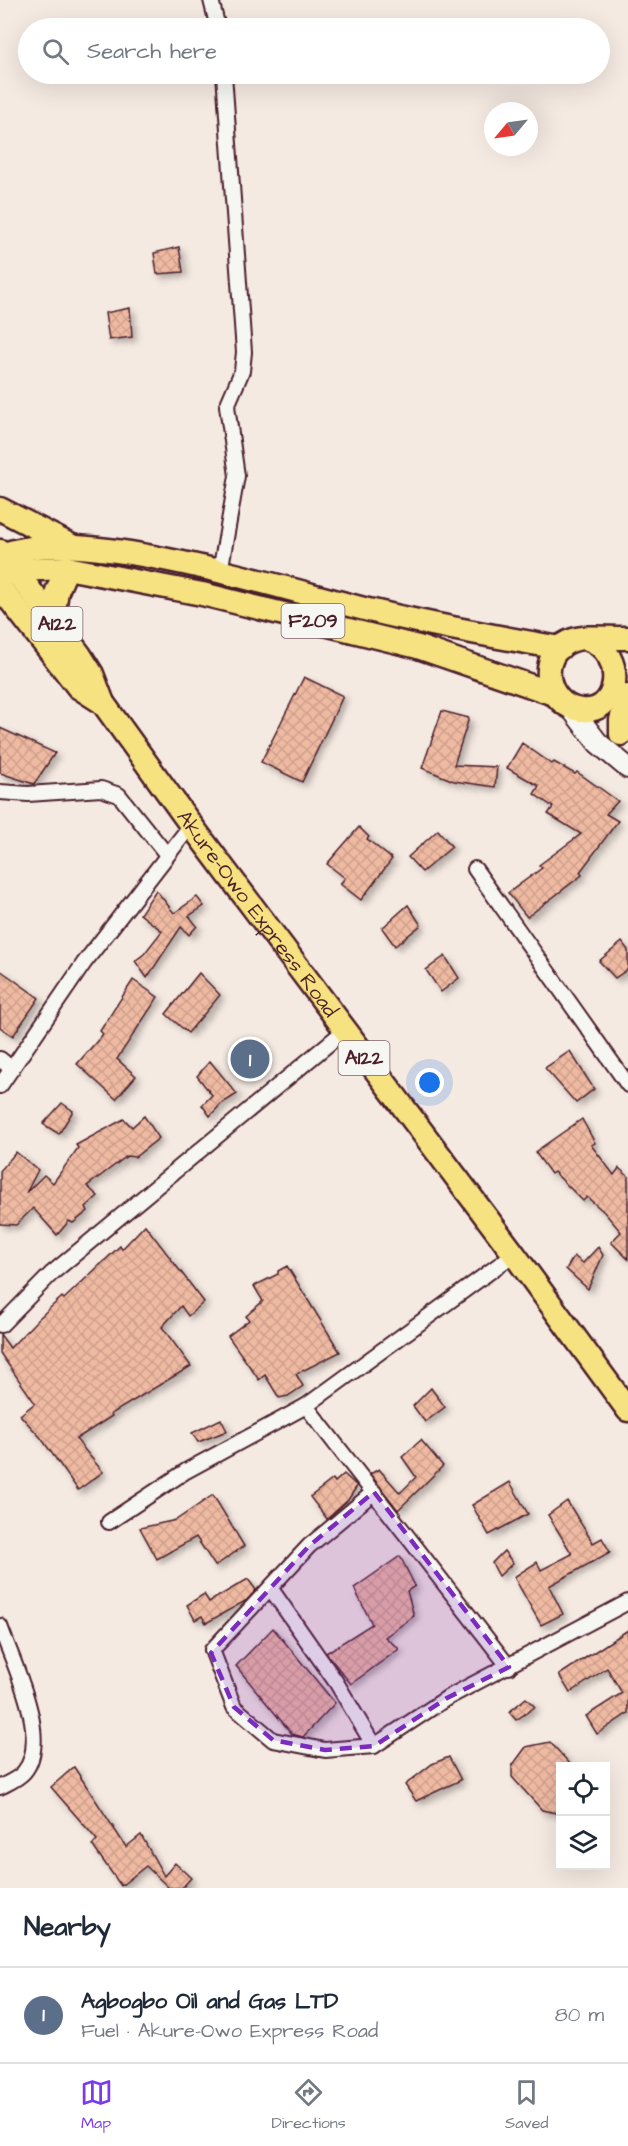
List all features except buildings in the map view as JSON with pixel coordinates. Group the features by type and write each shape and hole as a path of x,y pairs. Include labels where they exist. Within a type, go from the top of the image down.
{"main road":[{"path":"0,509 69,557"},
{"name":"F209","path":"69,557 220,572 462,631 560,648"},
{"name":"F209","path":"69,557 202,594 360,631 449,656 562,701"},
{"path":"3,566 69,557"},
{"path":"53,618 57,591 69,557"},
{"name":"Akure-Owo Express Road","path":"3,566 53,618 92,674 103,703 191,825 514,1254 628,1410"},
{"name":"Akure-Owo Express Road","path":"3,566 78,687 103,703"},
{"path":"628,638 578,639 560,648 553,655 548,675 562,701 598,743 628,768"},
{"path":"588,639 607,647 614,654 618,663 625,687 621,720 624,738"},
{"path":"562,701 590,710 625,687"},
{"path":"602,704 624,738"}],"street":[{"path":"211,0 216,18"},
{"path":"220,572 237,476 227,406 242,371 244,352 225,84"},
{"path":"0,792 28,794 101,789 111,791 119,795 167,855"},
{"path":"0,1086 84,963 191,825"},
{"path":"475,868 628,1085"},
{"path":"1,1324 51,1274 344,1031"},
{"path":"0,1059 12,1069"},
{"path":"109,1522 186,1471 306,1406 514,1254"},
{"path":"306,1406 509,1667"},
{"path":"374,1492 309,1546 212,1650 234,1707 273,1740 325,1750 374,1746 447,1698 628,1602"},
{"path":"271,1589 336,1682 374,1746"},
{"path":"0,1626 32,1716 34,1743 32,1757 24,1773 0,1787"}],"highlighted area":[{"path":"374,1492 509,1667 447,1698 374,1746 325,1750 273,1740 234,1707 211,1653 309,1546"}],"place":[{"name":"Agbogbo Oil and Gas LTD","path":"250,1059"}]}
